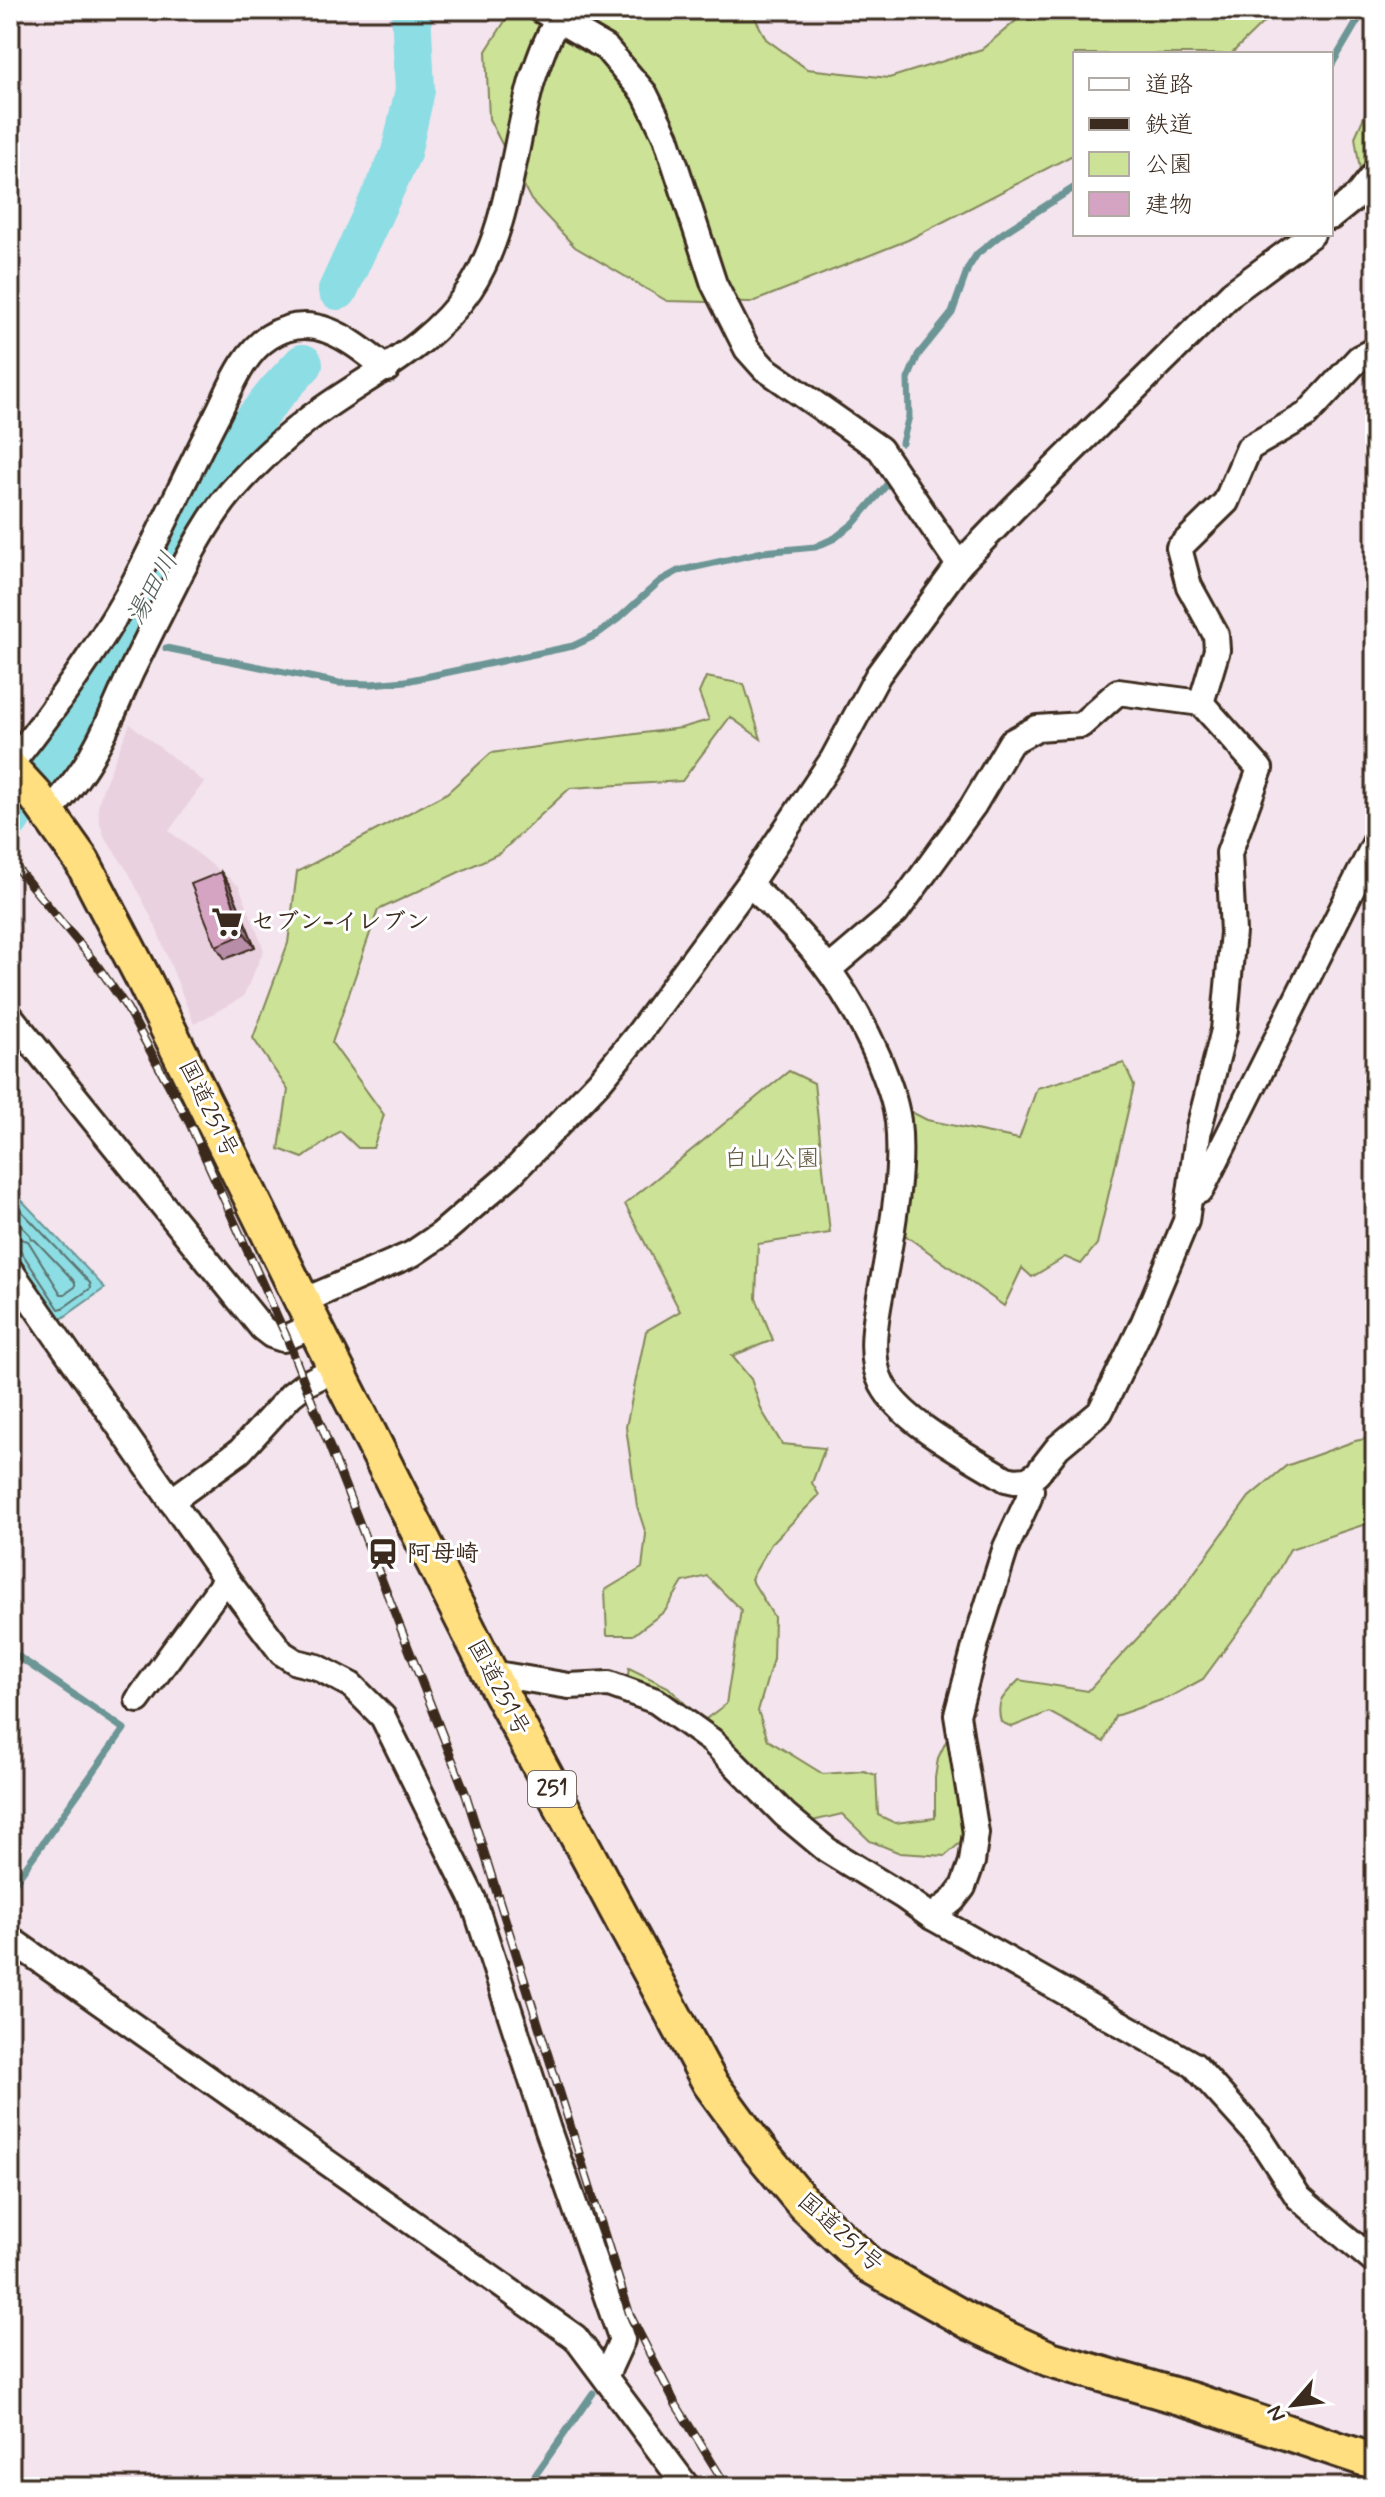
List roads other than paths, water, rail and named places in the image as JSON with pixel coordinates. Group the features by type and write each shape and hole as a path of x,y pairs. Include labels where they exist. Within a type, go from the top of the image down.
{"highway":[{"name":"国道251号","path":"24,782 82,861 490,1673 710,2083 759,2150 804,2204 869,2265 972,2323 1050,2359 1194,2401 1375,2462"}],"street":[{"path":"24,782 81,773 194,546 230,493 274,448 305,422 387,369 432,334 470,288 487,255 505,202 538,61 555,13 606,48 645,94 666,137 714,284 747,349 764,368 880,449 959,565"},
{"path":"1333,215 1357,196 1375,173"},
{"path":"10,1016 262,1328 283,1339 308,1313 440,1235 511,1174 600,1081 749,884 833,759 878,675 959,565 1232,293 1309,236"},
{"path":"24,782 128,593 251,352 268,337 288,328 311,324 350,340 387,369"},
{"path":"1201,703 1217,650 1216,635 1189,586 1179,548 1226,502 1249,448 1306,415 1359,358 1375,350"},
{"path":"749,884 788,919 829,969 866,1030 889,1082 897,1118 900,1158 890,1244 876,1322 875,1351 880,1381 893,1403 911,1418 1006,1479 1027,1480 1037,1474 1058,1447 1100,1412 1143,1324 1186,1221 1199,1128 1224,1030 1233,932 1229,853 1260,769 1201,703 1118,692 1081,725 1037,728 1011,742 973,806 896,912 829,969"},
{"path":"1190,1195 1201,1190 1375,843"},
{"path":"10,1270 226,1579 282,1653 351,1685 383,1717 473,1899 548,2130 622,2340 606,2375"},
{"path":"171,1501 240,1451 291,1395 336,1368"},
{"path":"932,1917 963,1887 972,1862 976,1833 957,1715 1006,1547 1031,1490 1027,1480"},
{"path":"138,1700 226,1579"},
{"path":"490,1673 569,1686 609,1684 656,1701 712,1741 785,1815 827,1850 932,1917 1194,2065 1259,2137 1298,2197 1375,2262"},
{"path":"10,1939 575,2337 687,2487"}],"water":[{"path":"10,1188 105,1288 57,1322 10,1250"}],"waterway":[{"name":"湯田川","path":"338,290 401,153 415,90 411,10"},
{"path":"1333,63 1364,10"},
{"path":"902,443 909,416 908,379 918,355 952,313 968,268 977,254 1003,233 1073,188"},
{"name":"湯田川","path":"10,819 103,678 229,451 303,364"},
{"path":"166,648 339,683 371,684 406,681 573,646 596,635 660,581 678,571 763,552 815,547 835,538 854,523 890,481"},
{"path":"124,640 133,642"},
{"path":"10,1651 124,1729 10,1889"},
{"path":"527,2487 593,2393"}],"railway":[{"path":"10,860 97,965 127,1008 189,1122 287,1338 466,1795 630,2315 675,2403 727,2487"}],"place":[{"name":"セブン-イレブン","path":"227,922"},
{"name":"阿母崎","path":"383,1554"}],"park label":[{"name":"白山公園","path":"772,1159"}]}
